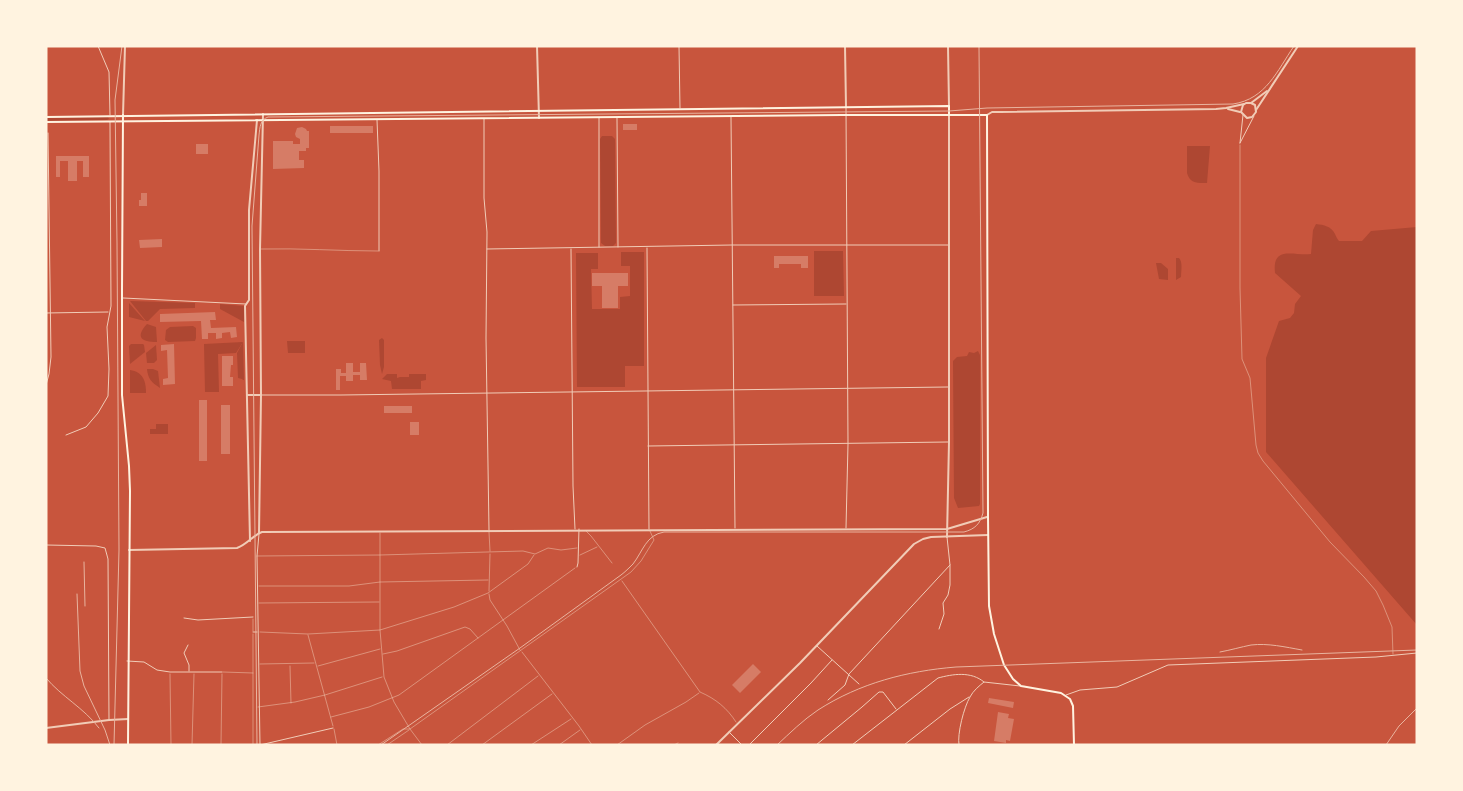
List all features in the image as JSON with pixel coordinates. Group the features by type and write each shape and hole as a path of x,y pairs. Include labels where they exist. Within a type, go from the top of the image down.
{"main road":[{"path":"46,117 949,106 949,115"},
{"path":"731,108 731,116"},
{"path":"483,111 484,118"},
{"path":"214,114 214,120"},
{"path":"46,122 599,118 846,114 987,115 988,535 990,606 994,634 1004,665 1013,679 1021,686 1061,693 1072,700 1074,745"},
{"path":"123,115 122,395 129,466 128,745"},
{"path":"151,121 152,115"}],"street":[{"path":"66,435 86,427 98,414 108,396 107,327 111,306 109,72 98,46"},
{"path":"123,115 125,46"},
{"path":"537,46 539,118"},
{"path":"679,46 680,109"},
{"path":"846,46 848,444 846,529"},
{"path":"948,46 949,106"},
{"path":"1240,144 1256,110 1298,46"},
{"path":"987,115 992,112 1226,108 1251,103 1269,90"},
{"path":"1251,103 1255,105 1256,110"},
{"path":"1240,144 1242,108 1244,104"},
{"path":"1226,108 1247,118 1254,116"},
{"path":"263,114 260,249 262,395 257,556 260,745 333,728"},
{"path":"939,629 944,614 944,603 950,588 947,537 949,442 949,115"},
{"path":"731,116 734,529"},
{"path":"617,117 618,248"},
{"path":"484,118 484,198 487,232 489,531"},
{"path":"599,118 599,248"},
{"path":"377,119 379,251"},
{"path":"250,542 245,306 249,300 249,229 257,120"},
{"path":"46,385 51,366 48,133"},
{"path":"487,249 847,244 949,245"},
{"path":"647,247 649,529"},
{"path":"571,248 574,529"},
{"path":"122,298 247,304"},
{"path":"733,305 847,304"},
{"path":"46,313 110,312"},
{"path":"247,395 949,387"},
{"path":"648,446 949,442"},
{"path":"129,550 237,548 250,542 259,533 574,529 947,529 988,517"},
{"path":"577,567 579,529"},
{"path":"716,745 910,547 924,539 936,537 988,535"},
{"path":"46,545 102,547 106,549 108,559 109,720"},
{"path":"828,700 845,685 849,674 950,565"},
{"path":"184,618 198,620 253,617"},
{"path":"253,632 258,632"},
{"path":"188,645 184,654 189,664 189,672"},
{"path":"816,645 860,684"},
{"path":"1066,695 1080,690 1117,687 1168,666 1394,656 1417,653"},
{"path":"749,745 832,660"},
{"path":"127,661 144,662 157,670 170,672 222,672"},
{"path":"852,745 938,678 967,674 977,677 984,682 1021,686"},
{"path":"904,745 944,713 970,697 984,682"},
{"path":"816,745 878,692 883,692 897,710"},
{"path":"959,745 963,717 970,697"},
{"path":"46,728 128,719"},
{"path":"728,732 742,745"},
{"path":"954,745 958,742"}],"lane":[{"path":"1240,144 1239,233 1242,359 1250,378 1257,448 1263,461 1330,542 1364,576 1376,591 1392,627 1394,656"},
{"path":"260,249 379,251"},
{"path":"583,529 591,536 612,563"},
{"path":"387,745 631,572 654,541 649,529"},
{"path":"489,531 490,588 488,593 490,600 504,620 521,651 592,745"},
{"path":"380,532 380,630 384,676 391,698 422,745"},
{"path":"578,555 599,546"},
{"path":"257,556 380,556 490,552 535,554 548,548 561,550 578,548"},
{"path":"258,632 308,634 380,630 454,607 488,593 533,560 535,554"},
{"path":"331,717 369,707 399,695 577,567"},
{"path":"622,579 700,692 724,707 737,724"},
{"path":"257,586 349,586 380,582 489,580"},
{"path":"258,603 380,602"},
{"path":"253,617 253,745"},
{"path":"381,654 396,651 465,628 470,629 479,639"},
{"path":"308,634 337,745"},
{"path":"317,666 381,649"},
{"path":"258,664 315,663"},
{"path":"290,664 291,703"},
{"path":"170,672 171,745"},
{"path":"192,745 194,672"},
{"path":"221,745 222,672 254,673"},
{"path":"447,745 540,675"},
{"path":"258,707 291,703 325,695 384,676"},
{"path":"617,745 645,725 700,692"},
{"path":"482,745 554,693"},
{"path":"530,745 572,718"},
{"path":"378,745 402,729 410,729"},
{"path":"559,745 581,729"},
{"path":"674,745 678,744"}],"shaded area":[{"path":"108,117 109,119 107,120 46,121 46,118"},
{"path":"602,136 612,136 615,139 616,243 613,246 605,246 601,243 600,139"},
{"path":"1187,146 1210,146 1207,183 1195,182 1188,177"},
{"path":"1316,224 1329,228 1339,241 1362,241 1371,231 1417,227 1417,625 1266,452 1266,358 1279,321 1290,318 1294,313 1295,304 1301,296 1275,273 1275,264 1280,255 1311,254 1313,230"},
{"path":"814,251 843,251 844,296 814,296"},
{"path":"621,252 644,252 644,366 625,366 625,387 577,387 576,253 598,253 598,269 591,269 592,309 620,309 620,297 630,296 630,266 621,266"},
{"path":"1176,258 1179,258 1182,267 1181,277 1176,280"},
{"path":"1156,263 1161,263 1168,269 1168,280 1159,279"},
{"path":"130,301 195,303 195,308 160,309 146,321"},
{"path":"129,303 145,321 129,317"},
{"path":"220,304 244,306 244,322 220,309"},
{"path":"147,324 156,327 157,342 147,341 142,338 141,332"},
{"path":"193,326 196,328 195,341 168,342 165,340 166,330 170,327"},
{"path":"382,338 384,340 384,367 382,374 379,340"},
{"path":"287,341 305,341 305,353 288,353"},
{"path":"243,342 244,380 238,378 237,353"},
{"path":"243,342 236,353 218,354 219,392 205,392 204,344"},
{"path":"131,344 143,344 145,352 130,364 129,346"},
{"path":"156,345 157,360 154,363 147,363 146,353"},
{"path":"978,351 980,355 980,504 979,506 958,508 954,498 953,361 957,357 967,356 969,352 974,353"},
{"path":"147,369 158,371 160,388 150,380"},
{"path":"130,370 141,375 146,393 130,393"},
{"path":"387,374 397,374 397,378 409,377 409,374 426,374 426,380 421,381 421,389 392,389 391,381 382,379"},
{"path":"156,424 168,424 168,434 150,434 150,429 156,429"}],"building":[{"path":"623,124 637,124 637,130 623,130"},
{"path":"330,126 373,126 373,133 330,133"},
{"path":"302,127 309,131 309,148 306,148 306,151 299,151 299,160 304,160 304,168 273,169 273,141 293,141 293,144 300,144 300,139 295,134 297,128"},
{"path":"196,144 208,144 208,154 196,154"},
{"path":"56,156 89,156 89,177 83,177 83,161 77,161 77,181 68,181 68,161 60,161 60,177 56,177"},
{"path":"141,193 147,193 147,206 139,206"},
{"path":"162,239 162,247 140,248 139,240"},
{"path":"774,256 808,256 808,268 801,268 801,264 779,264 779,268 774,268"},
{"path":"592,273 628,273 628,286 618,286 618,308 602,308 602,286 592,286"},
{"path":"215,312 216,320 210,320 211,328 236,327 237,337 231,338 230,332 222,333 222,338 216,339 216,333 208,333 208,339 202,339 201,321 160,322 160,314"},
{"path":"174,344 175,384 163,385 163,379 168,378 167,350 161,351 161,345"},
{"path":"222,356 233,356 230,377 233,377 233,386 222,386"},
{"path":"346,363 353,363 353,372 360,372 360,363 366,363 367,380 360,380 360,375 353,375 353,381 346,381 346,376 340,376 340,390 336,390 336,369 341,369 341,373 346,373"},
{"path":"199,400 207,400 207,461 199,461"},
{"path":"221,405 230,405 230,454 221,454"},
{"path":"384,406 412,406 412,413 384,413"},
{"path":"410,422 419,422 419,435 410,435"},
{"path":"753,664 761,672 740,693 732,685"},
{"path":"989,698 1014,702 1013,708 988,703"},
{"path":"998,712 1009,714 1008,718 1014,719 1010,741 1006,740 1006,743 994,741"}],"tram line":[{"path":"381,745 621,575 633,564 649,540 658,534 664,532 964,532 976,526 983,513 979,46"},
{"path":"257,745 252,226 259,132 265,118 949,111 987,108 1233,104 1244,101 1262,90 1276,74 1294,46"}],"railway":[{"path":"114,745 119,550 115,100 122,46"},
{"path":"84,562 85,606"},
{"path":"77,594 80,671 84,686 110,745"},
{"path":"1220,652 1251,645 1302,650"},
{"path":"777,745 812,714 850,692 902,675 938,669 1417,650"},
{"path":"46,678 87,714 99,728"},
{"path":"1386,745 1399,726 1417,708"}]}
